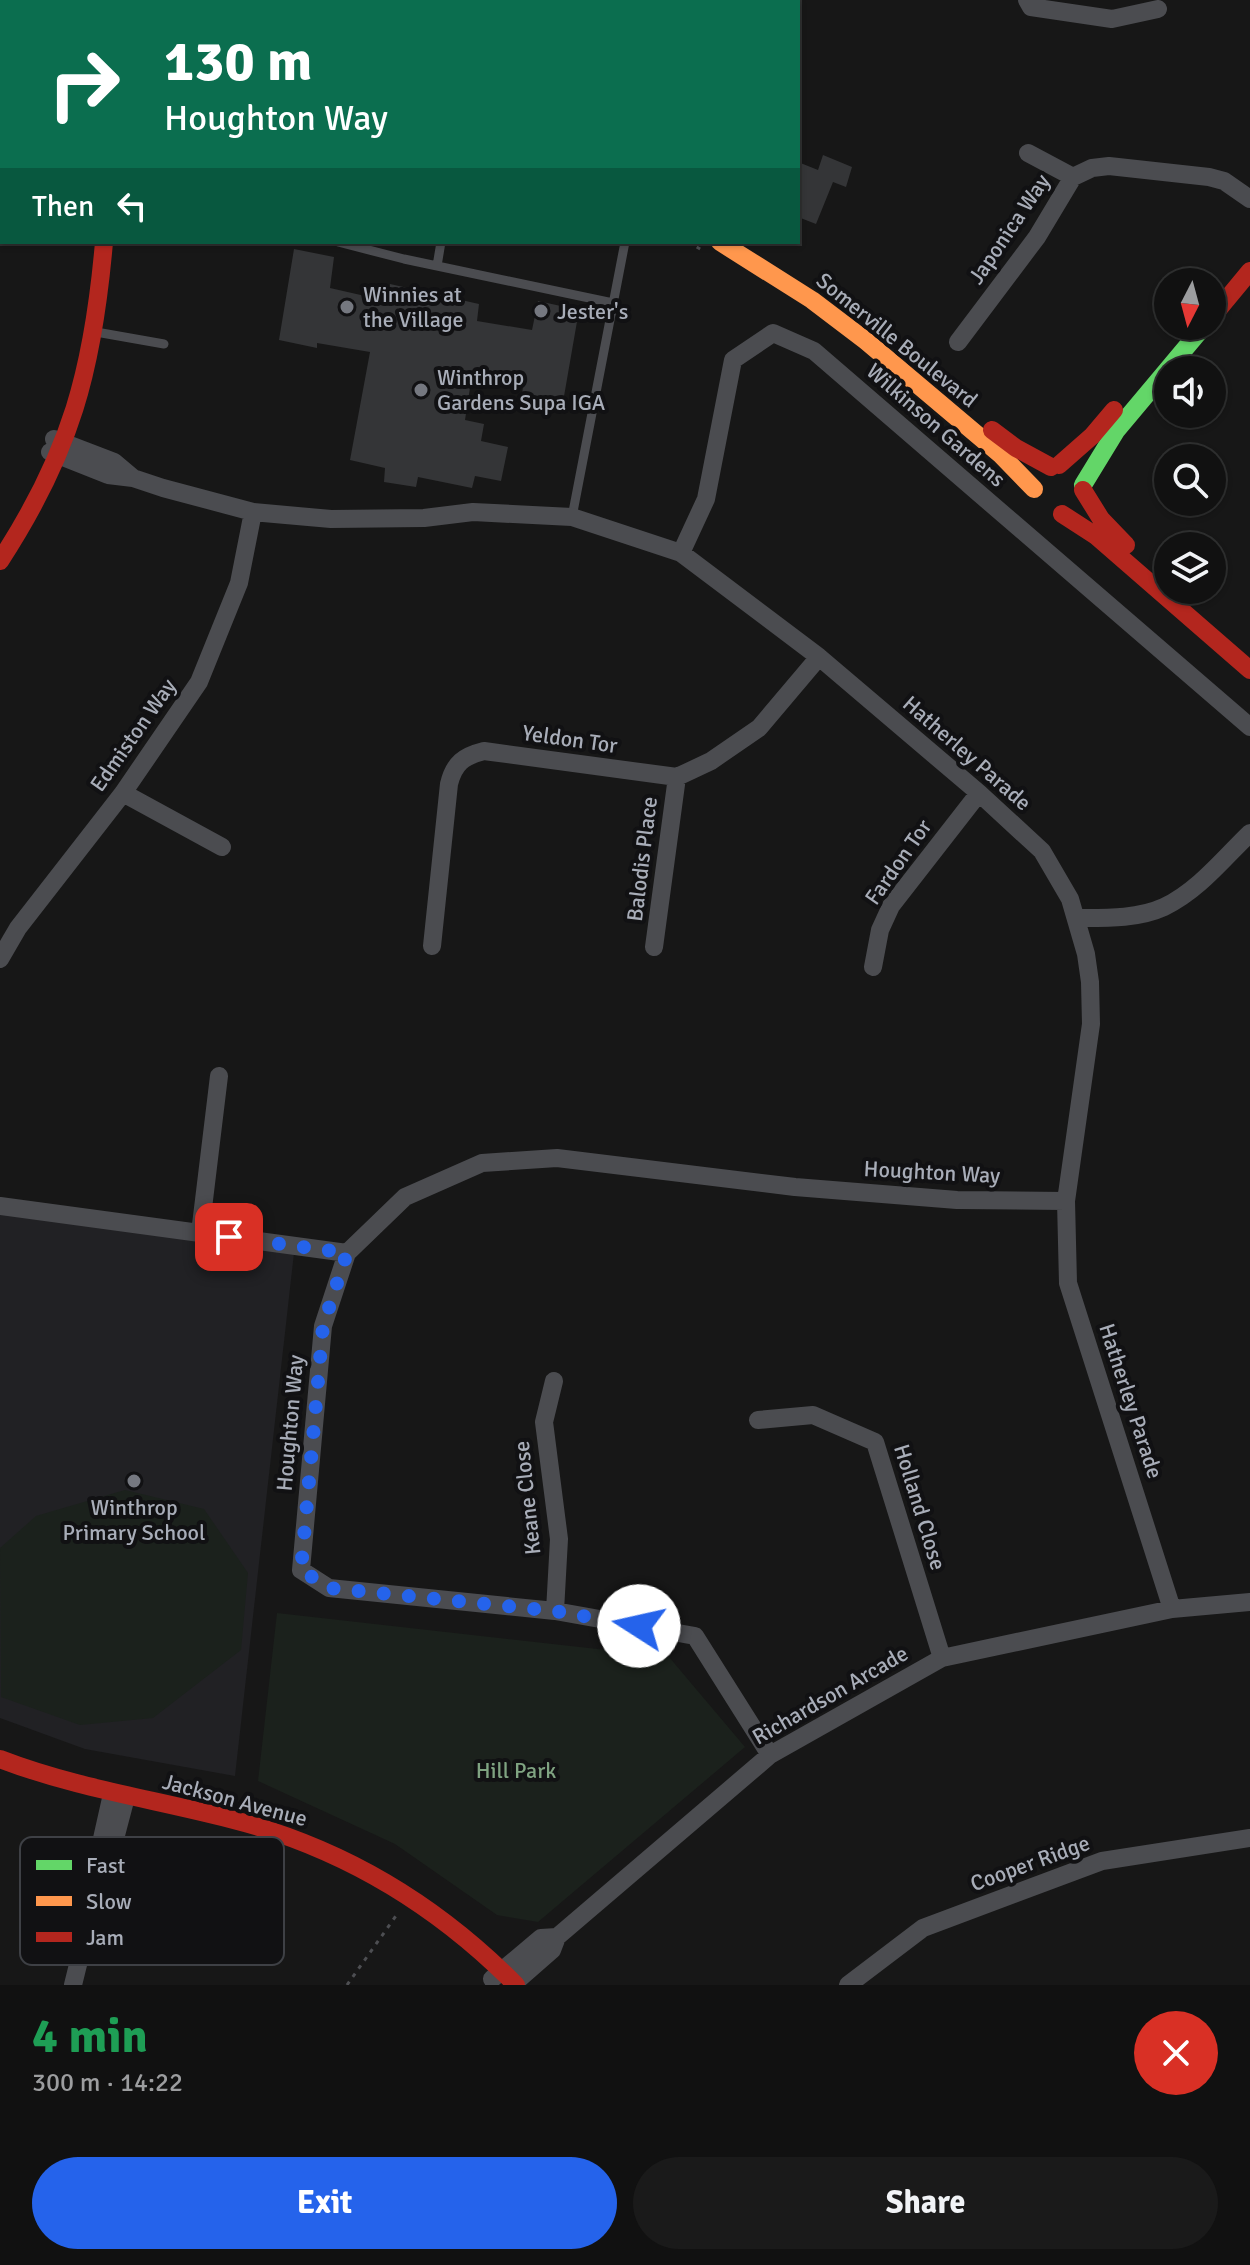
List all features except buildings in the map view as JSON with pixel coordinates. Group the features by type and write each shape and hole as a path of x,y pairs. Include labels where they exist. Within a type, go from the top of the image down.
{"street":[{"path":"1027,0 1031,7 1112,19 1158,9"},
{"path":"1028,153 1073,177"},
{"name":"Japonica Way","path":"958,342 1037,237 1073,177 1092,168 1109,166 1209,177 1232,185 1250,199"},
{"path":"0,561 40,496 56,447 85,331 94,244"},
{"path":"0,540 56,447 83,387 96,332 104,244"},
{"name":"Somerville Boulevard","path":"723,244 812,300 866,341 1000,454 1034,489"},
{"name":"Somerville Boulevard","path":"744,244 807,282 869,326 1001,437 1055,466"},
{"path":"1226,280 1250,252"},
{"path":"1226,300 1250,271"},
{"name":"Wilkinson Gardens","path":"681,553 706,499 733,360 773,333 814,351 1250,727"},
{"path":"1174,340 1092,436 1039,475 1034,489 1043,508 1062,514 1096,536 1250,670"},
{"path":"1062,514 1075,508 1116,431 1192,340"},
{"name":"Hatherley Parade","path":"56,447 114,462 133,478 163,488 253,512 331,519 424,518 473,512 572,517 681,553 819,657 979,793 1042,851 1057,874 1077,918 1090,982 1091,1024 1066,1201 1068,1283 1172,1609"},
{"path":"1055,466 1074,471 1116,536 1154,569"},
{"name":"Edmiston Way","path":"0,959 18,928 123,793 199,682 239,583 253,512"},
{"path":"1194,604 1250,652"},
{"path":"677,777 711,761 759,728 819,657"},
{"name":"Yeldon Tor","path":"432,946 449,784 460,760 484,751 677,777"},
{"name":"Balodis Place","path":"654,947 677,777"},
{"path":"123,793 222,847"},
{"name":"Fardon Tor","path":"873,967 880,930 891,906 979,793"},
{"path":"1077,918 1120,917 1163,907 1194,887 1250,833"},
{"path":"200,1233 219,1076"},
{"name":"Houghton Way","path":"770,1755 695,1636 555,1611 329,1588 301,1570 323,1326 347,1253 405,1197 482,1163 557,1158 795,1187 957,1200 1066,1201"},
{"path":"0,1206 347,1253"},
{"name":"Keane Close","path":"554,1381 544,1422 559,1539 555,1611"},
{"name":"Holland Close","path":"758,1420 813,1415 875,1442 942,1658"},
{"name":"Richardson Arcade","path":"506,1981 541,1938 557,1937 770,1755 942,1658 1172,1609 1250,1602"},
{"name":"Jackson Avenue","path":"0,1759 117,1802 251,1837"},
{"name":"Jackson Avenue","path":"0,1772 40,1788 274,1831 344,1859 374,1874 433,1912 506,1981"},
{"path":"113,1837 117,1802"},
{"name":"Cooper Ridge","path":"848,1985 923,1928 1102,1861 1250,1838"},
{"name":"Jackson Avenue","path":"284,1847 345,1873 403,1906 506,1981"},
{"path":"73,1985 78,1965"}],"lane":[{"path":"346,244 613,303"},
{"path":"437,266 441,244"},
{"path":"572,517 625,244"},
{"path":"96,332 164,344"}],"path":[{"path":"347,1985 403,1906"}],"shaded area":[{"name":"Winthrop Primary School","path":"0,1209 295,1244 235,1776 85,1749 0,1718"}],"green space":[{"path":"125,1490 204,1509 248,1573 241,1650 153,1718 80,1725 1,1697 0,1548 36,1516"},
{"name":"Hill Park","path":"277,1613 669,1657 745,1747 538,1922 497,1915 395,1844 258,1781"}],"traffic: fast":[{"path":"1083,485 1116,431 1192,340"}],"traffic: slow":[{"path":"723,244 812,300 866,341 1000,454 1034,489"}],"traffic: jam":[{"path":"0,561 45,483 74,409 93,331 104,244"},
{"path":"1226,300 1250,271"},
{"path":"1059,465 1092,436 1114,410"},
{"path":"992,430 1016,448 1051,467"},
{"path":"1083,490 1101,519 1126,545"},
{"path":"1062,514 1096,536 1250,670"},
{"path":"0,1759 85,1785 230,1819 310,1845 348,1862 420,1904 516,1985"}],"place":[{"name":"Winnies at the Village","path":"347,307"},
{"name":"Jester's","path":"541,311"},
{"name":"Winthrop Gardens Supa IGA","path":"421,390"},
{"name":"Winthrop Primary School","path":"134,1481"}],"route":[{"path":"229,1237 347,1253 323,1326 301,1570 329,1588 555,1611 639,1626"}]}
